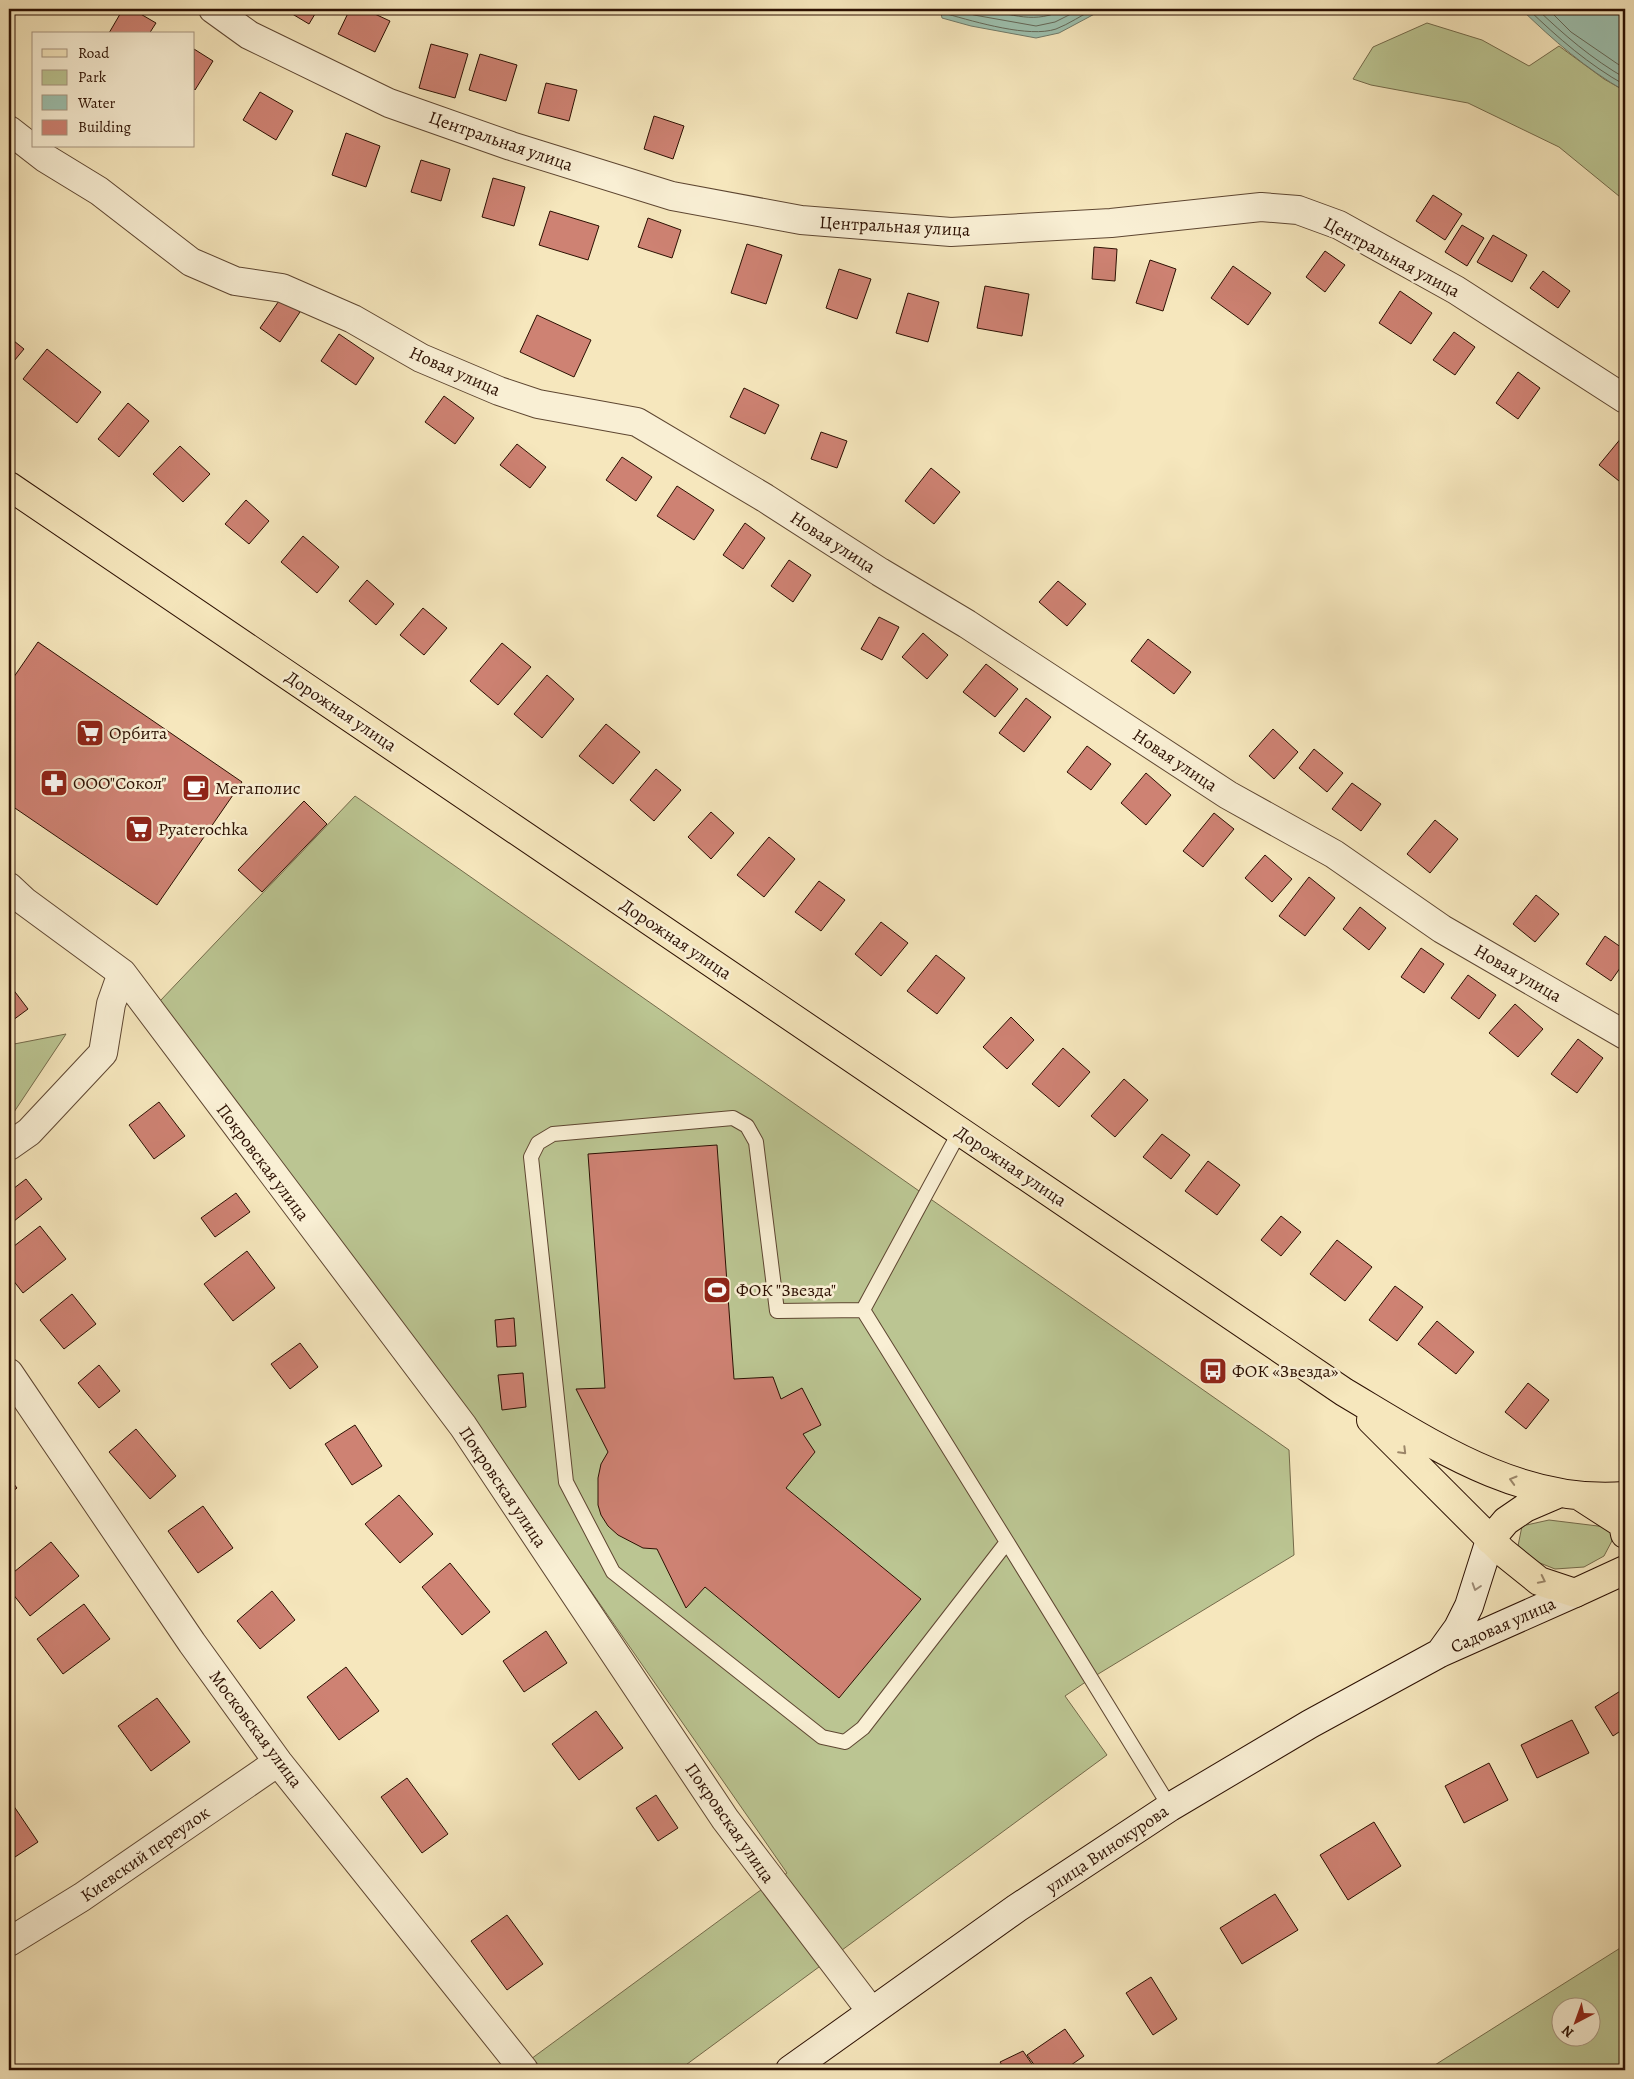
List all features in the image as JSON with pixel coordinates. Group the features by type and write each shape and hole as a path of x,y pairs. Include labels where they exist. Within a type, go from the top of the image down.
{"main road":[{"name":"Дорожная улица","path":"9,486 1344,1392"},
{"path":"1344,1392 1442,1451 1489,1473 1571,1495 1625,1496"},
{"path":"1344,1392 1490,1540 1539,1581 1575,1593"},
{"path":"1490,1540 1506,1521 1526,1508 1571,1495 1623,1524 1625,1534"},
{"name":"Садовая улица","path":"1575,1593 1623,1566"}],"street":[{"name":"Центральная улица","path":"213,9 250,35 398,106 510,146 672,196 801,220 951,232 1111,223 1261,207 1298,210 1339,225 1456,290 1625,399"},
{"name":"Новая улица","path":"9,130 32,148"},
{"name":"Новая улица","path":"32,148 99,191 191,262 235,281 282,288 353,318 420,358 499,391 538,404 637,422 766,498 880,572 968,624 1228,795 1334,854 1442,929 1625,1035"},
{"name":"Покровская улица","path":"9,887 24,901 122,973 463,1426 725,1819 871,2012"},
{"path":"9,1146 29,1132 103,1053 111,1004 122,973"},
{"name":"Московская улица","path":"9,1373 192,1643 278,1762 524,2070"},
{"name":"Садовая улица","path":"1440,1653 1458,1628 1469,1606 1490,1540"},
{"name":"Садовая улица","path":"1440,1653 1575,1593"},
{"name":"улица Винокурова","path":"790,2070 1018,1908 1170,1807 1310,1724 1440,1653"},
{"name":"Киевский переулок","path":"9,1942 82,1897 278,1762"}],"lane":[{"path":"863,1310 777,1311 756,1142 747,1126 733,1118 553,1134 538,1143 531,1157 566,1482 613,1572 822,1737 845,1742 864,1728 1007,1542"},
{"path":"863,1310 960,1132"},
{"path":"863,1310 1170,1807"}],"green space":[{"path":"1427,23 1482,40 1529,66 1559,46 1604,79 1625,91 1625,201 1559,147 1468,103 1371,85 1353,79 1373,47"},
{"name":"ФОК \"Звезда\"","path":"355,796 1289,1450 1294,1555 1065,1696 1107,1755 679,2070 516,2070 758,1892 787,1873 472,1420 166,1014 160,1001"},
{"path":"66,1034 12,1115 9,1117 9,1045"},
{"path":"1549,1520 1606,1527 1614,1537 1604,1556 1584,1567 1555,1569 1535,1561 1518,1546 1522,1526"},
{"path":"1625,1945 1625,2070 1427,2070"}],"water":[{"path":"940,9 1160,9 1102,10 1059,33 1036,38 971,26 942,18"},
{"path":"1521,9 1625,9 1625,91 1570,53"}],"building":[{"path":"123,9 132,9 156,23 150,32 110,32"},
{"path":"284,9 318,9 309,24"},
{"path":"350,9 364,9 390,21 375,52 338,34"},
{"path":"431,44 468,54 455,98 419,88"},
{"path":"195,50 213,61 195,90"},
{"path":"480,54 517,65 506,101 469,90"},
{"path":"546,83 577,90 569,121 538,113"},
{"path":"260,92 293,111 276,140 243,120"},
{"path":"654,116 684,126 673,159 644,149"},
{"path":"346,133 380,146 366,187 332,175"},
{"path":"421,160 450,169 441,201 411,192"},
{"path":"493,178 525,187 514,226 482,217"},
{"path":"1433,195 1462,214 1445,240 1416,221"},
{"path":"550,211 599,226 588,260 539,245"},
{"path":"648,218 681,230 672,258 638,247"},
{"path":"1462,225 1484,238 1467,266 1445,252"},
{"path":"1493,235 1527,255 1512,282 1477,262"},
{"path":"747,244 782,255 766,304 731,293"},
{"path":"1094,247 1117,249 1115,281 1092,279"},
{"path":"1325,251 1345,265 1325,292 1306,277"},
{"path":"1150,260 1176,269 1163,311 1136,303"},
{"path":"1233,266 1271,293 1248,325 1211,298"},
{"path":"839,269 871,279 857,319 826,308"},
{"path":"1543,271 1570,291 1558,308 1530,288"},
{"path":"985,286 1029,294 1022,336 977,328"},
{"path":"1400,291 1432,313 1411,344 1379,323"},
{"path":"908,293 939,302 928,342 896,333"},
{"path":"281,298 300,312 280,342 260,328"},
{"path":"537,315 591,340 574,377 520,352"},
{"path":"1454,332 1475,347 1455,375 1433,360"},
{"path":"339,334 374,358 356,385 321,361"},
{"path":"9,337 24,349 9,367"},
{"path":"47,349 101,392 77,423 23,379"},
{"path":"1518,372 1540,388 1518,419 1496,403"},
{"path":"744,388 779,405 765,434 730,417"},
{"path":"444,396 474,418 455,444 425,422"},
{"path":"128,403 149,421 119,457 98,439"},
{"path":"821,432 847,441 837,468 811,459"},
{"path":"1622,437 1625,439 1625,473 1619,481 1599,465"},
{"path":"517,444 546,467 530,488 500,465"},
{"path":"180,446 210,474 183,502 153,474"},
{"path":"622,457 652,477 636,501 606,480"},
{"path":"931,468 960,492 934,524 905,501"},
{"path":"677,486 714,510 694,540 657,516"},
{"path":"246,500 269,521 249,544 225,524"},
{"path":"745,523 765,538 743,569 723,555"},
{"path":"303,536 339,567 317,593 281,562"},
{"path":"789,560 811,575 793,602 771,586"},
{"path":"367,580 394,604 376,625 349,601"},
{"path":"1058,581 1086,604 1067,626 1039,602"},
{"path":"423,608 447,628 424,655 400,635"},
{"path":"879,617 899,627 882,660 861,649"},
{"path":"923,633 948,655 927,679 902,657"},
{"path":"1148,639 1191,672 1174,694 1131,661"},
{"name":"Орбита","path":"38,642 242,782 157,905 9,804 9,684"},
{"path":"502,643 531,667 498,705 470,681"},
{"path":"986,664 1018,689 995,717 963,692"},
{"path":"547,675 574,699 542,738 514,714"},
{"path":"1026,698 1051,717 1024,752 999,733"},
{"path":"606,724 640,752 613,784 579,756"},
{"path":"1273,729 1298,752 1274,779 1249,756"},
{"path":"1087,746 1111,764 1091,790 1067,772"},
{"path":"1314,749 1343,773 1327,792 1299,768"},
{"path":"656,769 681,790 654,821 630,800"},
{"path":"1146,773 1171,795 1146,825 1121,803"},
{"path":"1352,783 1381,804 1361,831 1332,809"},
{"path":"304,801 327,824 262,892 238,870"},
{"path":"711,812 734,833 711,859 688,837"},
{"path":"1214,813 1234,829 1203,867 1183,851"},
{"path":"1435,820 1458,839 1430,873 1407,854"},
{"path":"769,837 795,859 764,897 737,875"},
{"path":"1265,855 1292,879 1272,902 1245,878"},
{"path":"1309,877 1335,898 1305,936 1279,916"},
{"path":"819,881 845,900 821,931 795,912"},
{"path":"1536,895 1559,914 1535,942 1513,924"},
{"path":"1360,907 1386,928 1369,950 1343,929"},
{"path":"881,922 908,943 881,976 855,954"},
{"path":"1605,936 1625,950 1625,961 1611,981 1586,964"},
{"path":"1421,948 1444,964 1424,993 1401,977"},
{"path":"936,955 965,978 937,1014 907,991"},
{"path":"1468,975 1496,995 1479,1019 1451,998"},
{"path":"9,984 28,1009 9,1023"},
{"path":"1515,1004 1543,1029 1518,1057 1489,1033"},
{"path":"1011,1017 1034,1040 1007,1069 983,1047"},
{"path":"1578,1039 1603,1058 1577,1093 1551,1074"},
{"path":"1063,1048 1090,1072 1059,1107 1032,1084"},
{"path":"1124,1079 1148,1100 1115,1137 1091,1116"},
{"path":"159,1102 185,1136 154,1159 129,1125"},
{"path":"1162,1134 1190,1155 1171,1179 1143,1157"},
{"path":"717,1145 734,1379 773,1377 781,1399 802,1388 821,1425 803,1434 815,1452 786,1488 921,1599 839,1698 705,1587 686,1608 657,1549 643,1548 618,1535 608,1526 601,1515 598,1505 598,1478 601,1464 608,1452 576,1389 605,1388 588,1154"},
{"path":"1208,1161 1240,1185 1217,1215 1185,1191"},
{"path":"26,1179 42,1199 9,1225 9,1192"},
{"path":"236,1193 250,1212 215,1237 201,1218"},
{"path":"1281,1216 1301,1232 1281,1256 1261,1240"},
{"path":"40,1226 66,1259 23,1293 9,1275 9,1250"},
{"path":"1337,1240 1372,1267 1345,1301 1310,1274"},
{"path":"247,1251 275,1288 233,1321 204,1284"},
{"path":"1395,1286 1423,1307 1397,1341 1369,1320"},
{"path":"72,1294 96,1324 64,1349 40,1320"},
{"path":"514,1318 516,1346 497,1347 495,1320"},
{"path":"1437,1321 1474,1352 1456,1374 1418,1344"},
{"path":"300,1343 318,1367 290,1389 271,1364"},
{"path":"99,1365 120,1391 99,1408 78,1383"},
{"path":"523,1373 526,1407 502,1410 498,1375"},
{"path":"1528,1383 1549,1400 1526,1429 1505,1412"},
{"path":"355,1425 382,1466 352,1485 325,1444"},
{"path":"136,1429 176,1476 150,1499 109,1452"},
{"path":"9,1478 17,1488 9,1494"},
{"path":"399,1495 433,1534 400,1563 365,1524"},
{"path":"203,1506 233,1548 198,1573 168,1531"},
{"path":"51,1542 79,1576 30,1616 9,1589 9,1576"},
{"path":"450,1563 490,1612 462,1635 422,1587"},
{"path":"272,1591 295,1620 260,1649 237,1621"},
{"path":"84,1604 110,1639 63,1674 37,1639"},
{"path":"546,1631 567,1663 524,1692 503,1661"},
{"path":"346,1667 379,1711 339,1740 307,1697"},
{"path":"1625,1688 1625,1728 1613,1736 1595,1707"},
{"path":"157,1698 190,1742 151,1771 118,1726"},
{"path":"596,1711 623,1748 579,1780 552,1744"},
{"path":"1572,1720 1589,1753 1537,1778 1521,1745"},
{"path":"1489,1763 1508,1800 1464,1823 1445,1786"},
{"path":"407,1778 448,1834 422,1853 381,1797"},
{"path":"656,1795 678,1828 658,1841 636,1808"},
{"path":"9,1799 38,1842 15,1857 9,1848"},
{"path":"1374,1822 1401,1866 1348,1900 1320,1855"},
{"path":"1275,1894 1298,1930 1242,1964 1220,1928"},
{"path":"507,1915 543,1964 507,1990 471,1941"},
{"path":"1151,1977 1177,2019 1153,2035 1126,1993"},
{"path":"1065,2029 1084,2056 1064,2070 1038,2070 1027,2055"},
{"path":"1023,2051 1036,2070 1005,2070 1000,2062"}],"place":[{"name":"Орбита","path":"90,733"},
{"name":"ООО\"Сокол\"","path":"54,783"},
{"name":"Мегаполис","path":"196,788"},
{"name":"Pyaterochka","path":"139,829"},
{"name":"ФОК \"Звезда\"","path":"717,1290"},
{"name":"ФОК «Звезда»","path":"1213,1371"}]}
